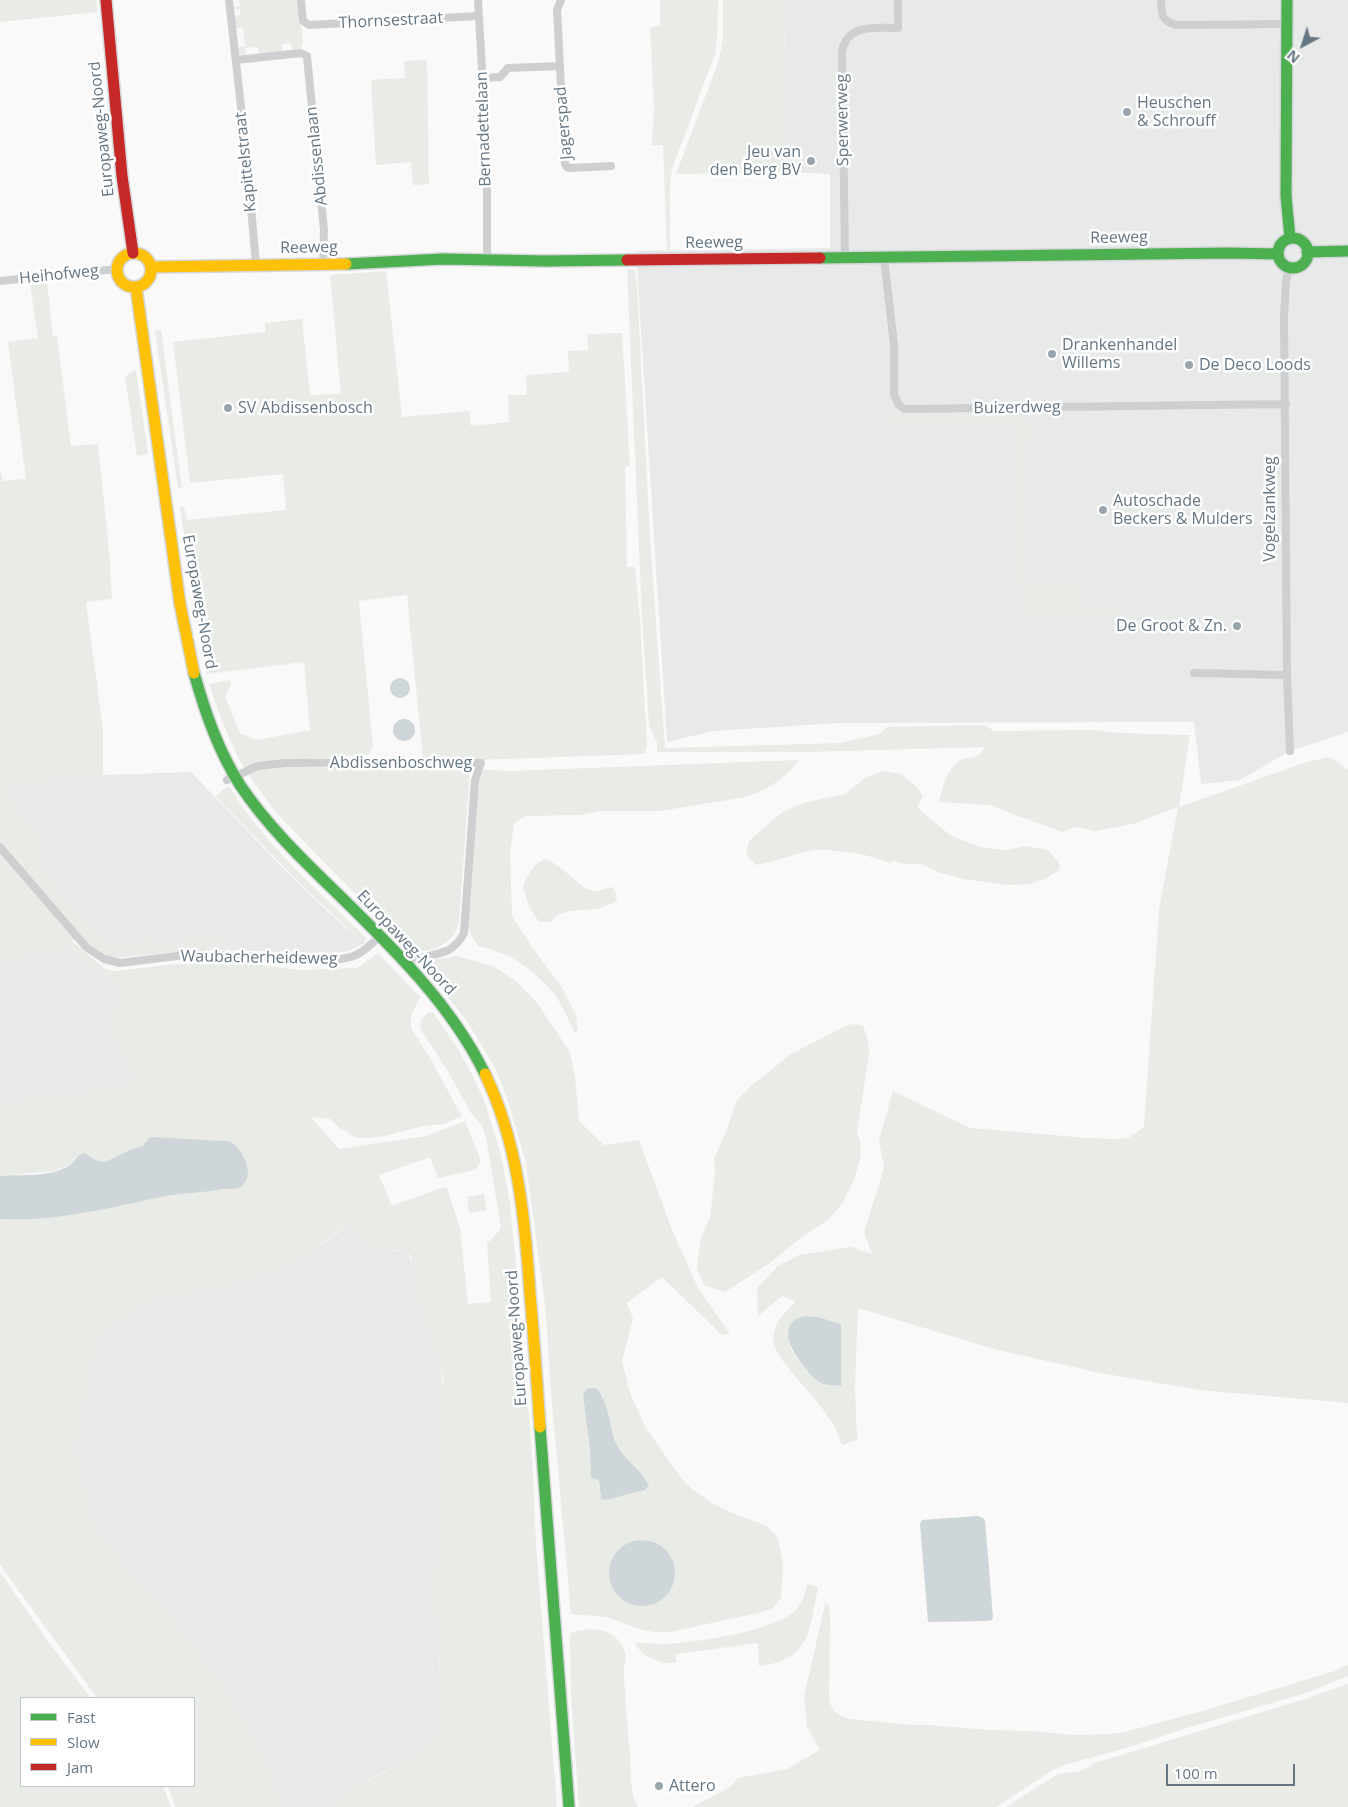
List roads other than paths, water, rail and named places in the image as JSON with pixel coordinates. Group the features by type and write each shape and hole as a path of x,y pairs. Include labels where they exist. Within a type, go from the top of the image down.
{"street":[{"name":"Europaweg-Noord","path":"106,0 122,176 133,253"},
{"name":"Kapittelstraat","path":"229,0 247,160 256,265"},
{"name":"Thornsestraat","path":"300,0 304,23 309,25 478,16"},
{"name":"Bernadettelaan","path":"478,0 487,155 487,259"},
{"name":"Jagerspad","path":"560,0 558,10 565,164 571,168 611,166"},
{"name":"Sperwerweg","path":"845,258 843,44 857,30 898,28 898,0"},
{"path":"1161,0 1164,20 1177,25 1287,24"},
{"path":"1288,0 1286,196 1290,238"},
{"name":"Abdissenlaan","path":"236,60 305,54 324,230 323,264"},
{"name":"Jagerspad","path":"483,78 500,77 508,68 560,66"},
{"path":"1290,238 1299,240 1306,247 1305,261 1298,266 1289,267 1280,261 1278,254 1280,246 1290,238"},
{"path":"1307,252 1348,251"},
{"path":"133,253 143,256 151,267 151,273 146,282 136,287 131,287 123,282 118,274 121,260 133,253"},
{"name":"Reeweg","path":"151,267 382,264 416,260 487,259 545,261 1278,254"},
{"name":"Buizerdweg","path":"884,258 894,345 894,395 898,406 904,409 1286,404"},
{"name":"Vogelzankweg","path":"1289,267 1284,302 1287,675 1290,752"},
{"name":"Heihofweg","path":"0,281 118,269"},
{"name":"Europaweg-Noord","path":"136,287 176,576 189,650 196,681 213,733 231,778 291,848 409,966 447,1012 482,1068 503,1119 517,1179 526,1236 570,1807"},
{"path":"1194,673 1287,675"},
{"name":"Abdissenboschweg","path":"231,778 258,766 285,763 481,764 475,780 464,934 459,944 449,951 416,960 409,966"},
{"name":"Waubacherheideweg","path":"0,847 79,940 94,953 112,962 120,963 193,954 330,960 349,959 367,949 380,936"}],"place":[{"name":"Heuschen & Schrouff","path":"1127,112"},
{"name":"Jeu van den Berg BV","path":"811,161"},
{"name":"Drankenhandel Willems","path":"1052,354"},
{"name":"De Deco Loods","path":"1189,365"},
{"name":"SV Abdissenbosch","path":"228,408"},
{"name":"Autoschade Beckers & Mulders","path":"1103,510"},
{"name":"De Groot & Zn.","path":"1237,626"},
{"name":"Attero","path":"659,1786"}]}
